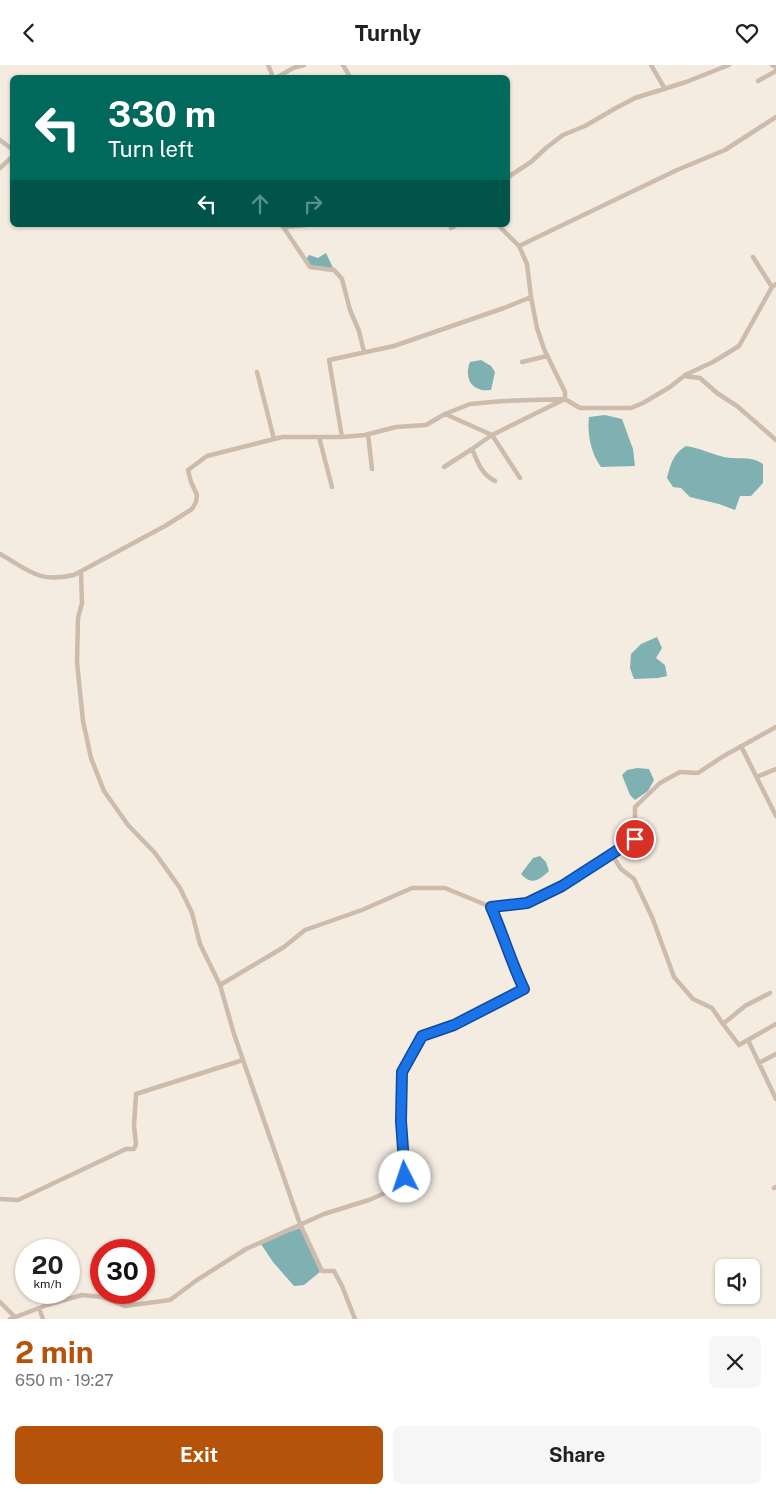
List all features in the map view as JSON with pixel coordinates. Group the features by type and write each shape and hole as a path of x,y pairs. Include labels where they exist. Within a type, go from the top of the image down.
{"street":[{"path":"281,75 293,68 304,65"},
{"path":"652,65 665,89"},
{"path":"510,176 531,162 564,135 585,126 616,108 635,99 729,65"},
{"path":"772,65 776,67"},
{"path":"758,81 776,71"},
{"path":"519,246 677,170 725,150 776,117"},
{"path":"0,168 10,159"},
{"path":"284,227 310,267 334,270 342,279 364,352"},
{"path":"500,227 519,246 527,264 530,297 537,327 547,356 565,393 565,399"},
{"path":"0,554 44,578 61,577 81,572 166,526 192,509 197,495 188,470 207,456 282,437 342,437 368,434 396,427 426,425 445,414 470,404 484,402 565,399 580,408 631,408 643,403 684,376 713,362 739,346 774,286 752,257"},
{"path":"342,437 329,360 394,346 504,308 530,297"},
{"path":"522,362 547,356"},
{"path":"257,372 274,439"},
{"path":"684,376 700,378 776,440"},
{"path":"444,467 492,435 565,399"},
{"path":"445,414 492,435 520,478"},
{"path":"368,434 372,469"},
{"path":"320,437 332,487"},
{"path":"472,449 487,477 495,481"},
{"path":"81,572 82,603 78,618 77,662 83,721 91,758 104,791 128,825 155,853 180,888 192,913 200,944 220,985 243,1060 300,1224 322,1271 334,1271 355,1319"},
{"path":"220,985 284,947 305,930 362,910 412,888 445,888 491,907 527,903 562,886 635,839 634,807 660,783 680,772 698,773 722,757 776,727"},
{"path":"741,746 776,816"},
{"path":"759,776 776,769"},
{"path":"611,853 621,869 634,879 652,917 674,977 693,999 712,1007 739,1045 776,1024"},
{"path":"10,1319 82,1295 102,1297 125,1305 170,1300 197,1280 246,1249 324,1214 369,1200 401,1187 405,1177 401,1121 402,1072 422,1036 454,1025 524,989 491,907"},
{"path":"723,1024 745,1006 770,993"},
{"path":"748,1040 776,1099"},
{"path":"759,1063 776,1054"},
{"path":"0,1199 18,1200 126,1149 134,1149 136,1144 134,1126 136,1094 243,1060"},
{"path":"0,1301 15,1317"},
{"path":"39,1308 43,1319"}],"water":[{"path":"326,253 334,270 322,271 304,262 309,255 318,258"},
{"path":"481,360 491,366 495,372 491,390 482,390 475,387 469,378 470,362"},
{"path":"605,415 622,419 633,449 635,466 601,467 598,462 590,443 589,417"},
{"path":"686,446 724,457 758,461 763,464 763,483 751,496 740,496 735,510 690,497 681,488 673,487 667,478 673,459"},
{"path":"657,637 662,648 656,658 665,665 667,676 634,679 630,668 631,654 641,644"},
{"path":"637,768 649,769 654,780 648,791 635,800 630,795 622,775 627,770"},
{"path":"540,856 546,862 549,871 539,879 532,881 525,878 521,874 533,858"},
{"path":"300,1228 320,1272 304,1285 294,1286 273,1262 261,1244"}],"route":[{"path":"405,1177 401,1121 402,1072 422,1036 454,1025 524,989 491,907 527,903 562,886 635,839"}]}
